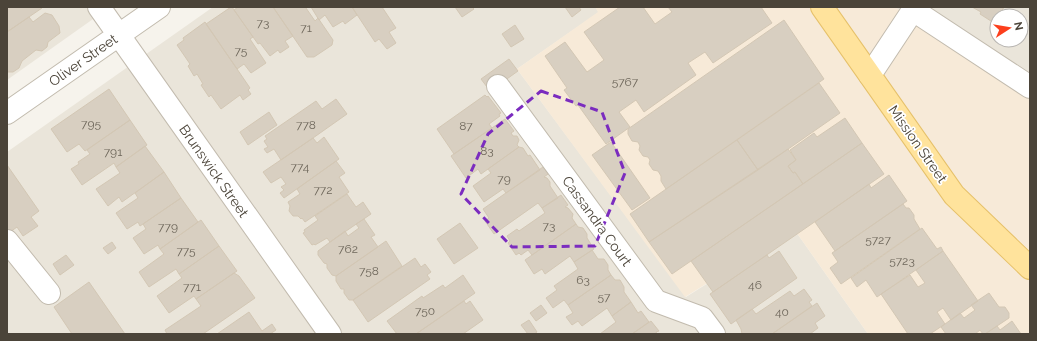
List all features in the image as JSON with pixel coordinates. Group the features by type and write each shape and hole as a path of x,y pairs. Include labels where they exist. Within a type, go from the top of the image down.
{"main road":[{"name":"Mission Street","path":"822,7 954,195 1030,268"}],"street":[{"name":"Brunswick Street","path":"99,7 330,334"},
{"name":"Oliver Street","path":"7,113 159,7"},
{"path":"870,75 914,9 1030,87"},
{"name":"Cassandra Court","path":"498,86 656,301 702,318 714,334"},
{"path":"7,241 50,293"}],"highlighted area":[{"path":"541,91 602,112 625,173 595,246 512,247 461,194 488,134"}],"shaded area":[{"path":"7,7 110,7 7,80"},
{"path":"213,7 595,7 599,12 517,69 686,297 794,229 868,334 7,334 7,152"},
{"path":"595,7 895,7 1030,98 1030,334 868,334 794,229 685,297 517,69 598,12"},
{"path":"895,7 1030,7 1030,98"}],"building":[{"path":"7,7 42,7 42,8 7,32"},
{"path":"231,7 253,37 250,39 266,63 251,73 244,64 237,69 206,24"},
{"path":"238,7 273,7 293,36 285,41 289,47 280,53 278,50 270,56 260,43 258,44 234,10"},
{"path":"273,7 307,7 306,8 315,21 318,18 333,40 332,45 314,57 307,57"},
{"path":"311,7 352,7 357,15 345,24 343,21 333,27 325,15 319,20"},
{"path":"352,7 382,7 396,28 389,32 396,43 387,49 379,39 375,42"},
{"path":"455,7 472,7 474,9 462,17"},
{"path":"565,7 579,7 581,10 572,17"},
{"path":"620,7 643,7 655,24 672,12 668,7 761,7 772,23 713,63 705,52 688,63 696,75 644,112 636,100 619,112 630,127 606,144 578,105 576,106 564,90 567,88 545,56 565,42 587,72 604,60 584,32"},
{"path":"972,7 1004,7 989,8 989,20 980,14 981,12"},
{"path":"45,13 52,15 59,26 60,33 48,42 47,47 42,51 36,50 22,61 19,68 13,72 7,72 7,32 29,17 33,22"},
{"path":"784,20 824,79 666,189 661,181 661,176 658,171 653,170 649,164 650,160 648,157 643,156 639,150 640,146 638,142 632,141 628,134 628,129"},
{"path":"205,22 250,88 248,90 251,94 243,100 240,95 221,109 211,95 209,97 201,85 203,84 197,74 194,76 188,66 190,64 177,45 184,40 183,38"},
{"path":"515,25 524,39 511,47 502,34"},
{"path":"509,59 518,71 490,91 481,79"},
{"path":"819,83 840,113 758,170 737,140"},
{"path":"109,89 130,120 85,151 79,144 67,152 51,129"},
{"path":"485,95 487,97 488,96 501,113 499,114 500,116 489,124 492,128 454,154 437,129"},
{"path":"336,99 347,114 313,138 281,160 274,149 267,153 264,149 268,147 264,141 267,139 265,136 316,101 322,109"},
{"path":"269,112 277,125 248,145 240,132"},
{"path":"845,118 862,143 803,184 795,172 793,173 788,166 796,160 790,150 814,133 817,137"},
{"path":"505,119 514,131 511,133 513,136 517,136 519,140 517,145 519,147 481,174 478,169 466,178 451,156"},
{"path":"130,120 147,145 116,167 114,163 82,185 71,169 90,154 87,150"},
{"path":"324,137 339,159 284,198 280,193 284,190 281,187 286,184 281,177 271,183 263,172 313,138 317,143"},
{"path":"737,140 758,170 649,242 630,214"},
{"path":"611,142 650,198 632,210 592,155"},
{"path":"862,143 884,174 713,292 691,261"},
{"path":"145,146 164,172 122,202 119,197 108,206 96,189 120,173 116,167"},
{"path":"519,147 523,148 528,156 530,155 540,170 506,193 503,189 484,202 473,186 491,173 488,169"},
{"path":"788,149 796,160 788,166 793,173 795,172 803,184 672,274 649,242"},
{"path":"336,161 345,173 339,177 349,192 305,222 298,216 293,216 289,211 290,206 288,202 300,194 297,189"},
{"path":"7,165 39,211 31,217 38,226 23,236 17,227 10,232 7,228"},
{"path":"543,167 548,174 544,177 550,182 550,186 558,198 542,208 538,203 494,234 485,221 489,218 483,209"},
{"path":"164,172 181,198 140,226 138,222 127,229 116,213 138,198 135,193"},
{"path":"889,175 907,201 835,251 815,222 869,184 871,188"},
{"path":"347,194 356,207 363,202 371,214 330,242 327,238 315,245 312,245 303,233 305,232 304,230 318,220 315,216"},
{"path":"561,195 568,205 565,207 568,208 573,214 572,218 576,224 532,255 528,250 521,255 519,253 516,255 508,243 510,241 507,236 517,229 519,231 545,213 542,208"},
{"path":"181,198 198,222 160,249 158,245 144,254 133,238 146,229 143,224"},
{"path":"903,204 906,208 909,208 914,215 914,219 920,229 841,284 830,268 838,262 832,253"},
{"path":"364,219 375,235 371,237 378,247 336,276 332,275 327,268 327,264 324,263 318,255 318,251 345,231 348,236 359,228 356,224"},
{"path":"201,220 219,246 179,274 176,269 149,287 139,272 164,254 160,249"},
{"path":"460,223 478,248 454,264 437,239"},
{"path":"576,224 578,227 583,228 594,249 574,262 570,256 545,274 542,269 534,274 525,260"},
{"path":"922,228 937,249 941,247 943,251 877,297 866,280 857,287 851,278"},
{"path":"386,241 402,266 353,300 349,300 344,293 344,289 341,289 336,281 336,276"},
{"path":"112,242 116,248 108,254 103,248"},
{"path":"219,246 237,271 196,299 194,296 169,313 157,296 182,278 179,274"},
{"path":"592,250 598,259 604,259 608,265 608,270 611,275 568,305 564,300 553,308 546,298 557,290 554,286 578,269 574,262"},
{"path":"779,251 797,278 731,324 710,294 767,255 769,258"},
{"path":"943,251 978,301 951,320 943,308 937,312 945,324 930,334 908,334 881,294 910,275 918,287 925,283 916,270"},
{"path":"66,255 74,265 60,275 53,264"},
{"path":"415,258 421,267 425,264 431,272 427,275 430,279 368,322 353,300"},
{"path":"234,273 239,276 255,298 203,334 167,334 165,330 201,306 196,299"},
{"path":"463,275 475,293 416,334 397,334 387,321 422,296 423,298 443,285 445,288"},
{"path":"611,275 615,280 620,280 624,287 624,292 631,302 612,316 607,308 582,326 578,321 572,325 566,317 573,313 568,305"},
{"path":"89,282 125,334 72,334 54,307"},
{"path":"804,289 812,300 809,302 812,306 772,334 742,334 736,320 752,309 756,314 790,291 794,296"},
{"path":"989,293 999,307 1005,307 1009,313 1009,318 985,334 983,334 980,330 975,334 946,334 941,327 960,313 964,318 975,310 971,305"},
{"path":"464,301 466,304 470,301 483,320 463,334 416,334"},
{"path":"631,302 638,313 641,311 649,322 632,334 600,334 616,322 612,316"},
{"path":"817,303 825,316 815,323 818,328 810,334 772,334"},
{"path":"541,305 547,313 536,321 530,313"},
{"path":"249,312 262,331 272,324 276,330 270,334 217,334"},
{"path":"529,320 537,332 534,334 528,334 521,325"},
{"path":"651,321 659,331 656,332 657,334 632,334"},
{"path":"1012,321 1021,334 985,334 997,326 1000,330"}]}
